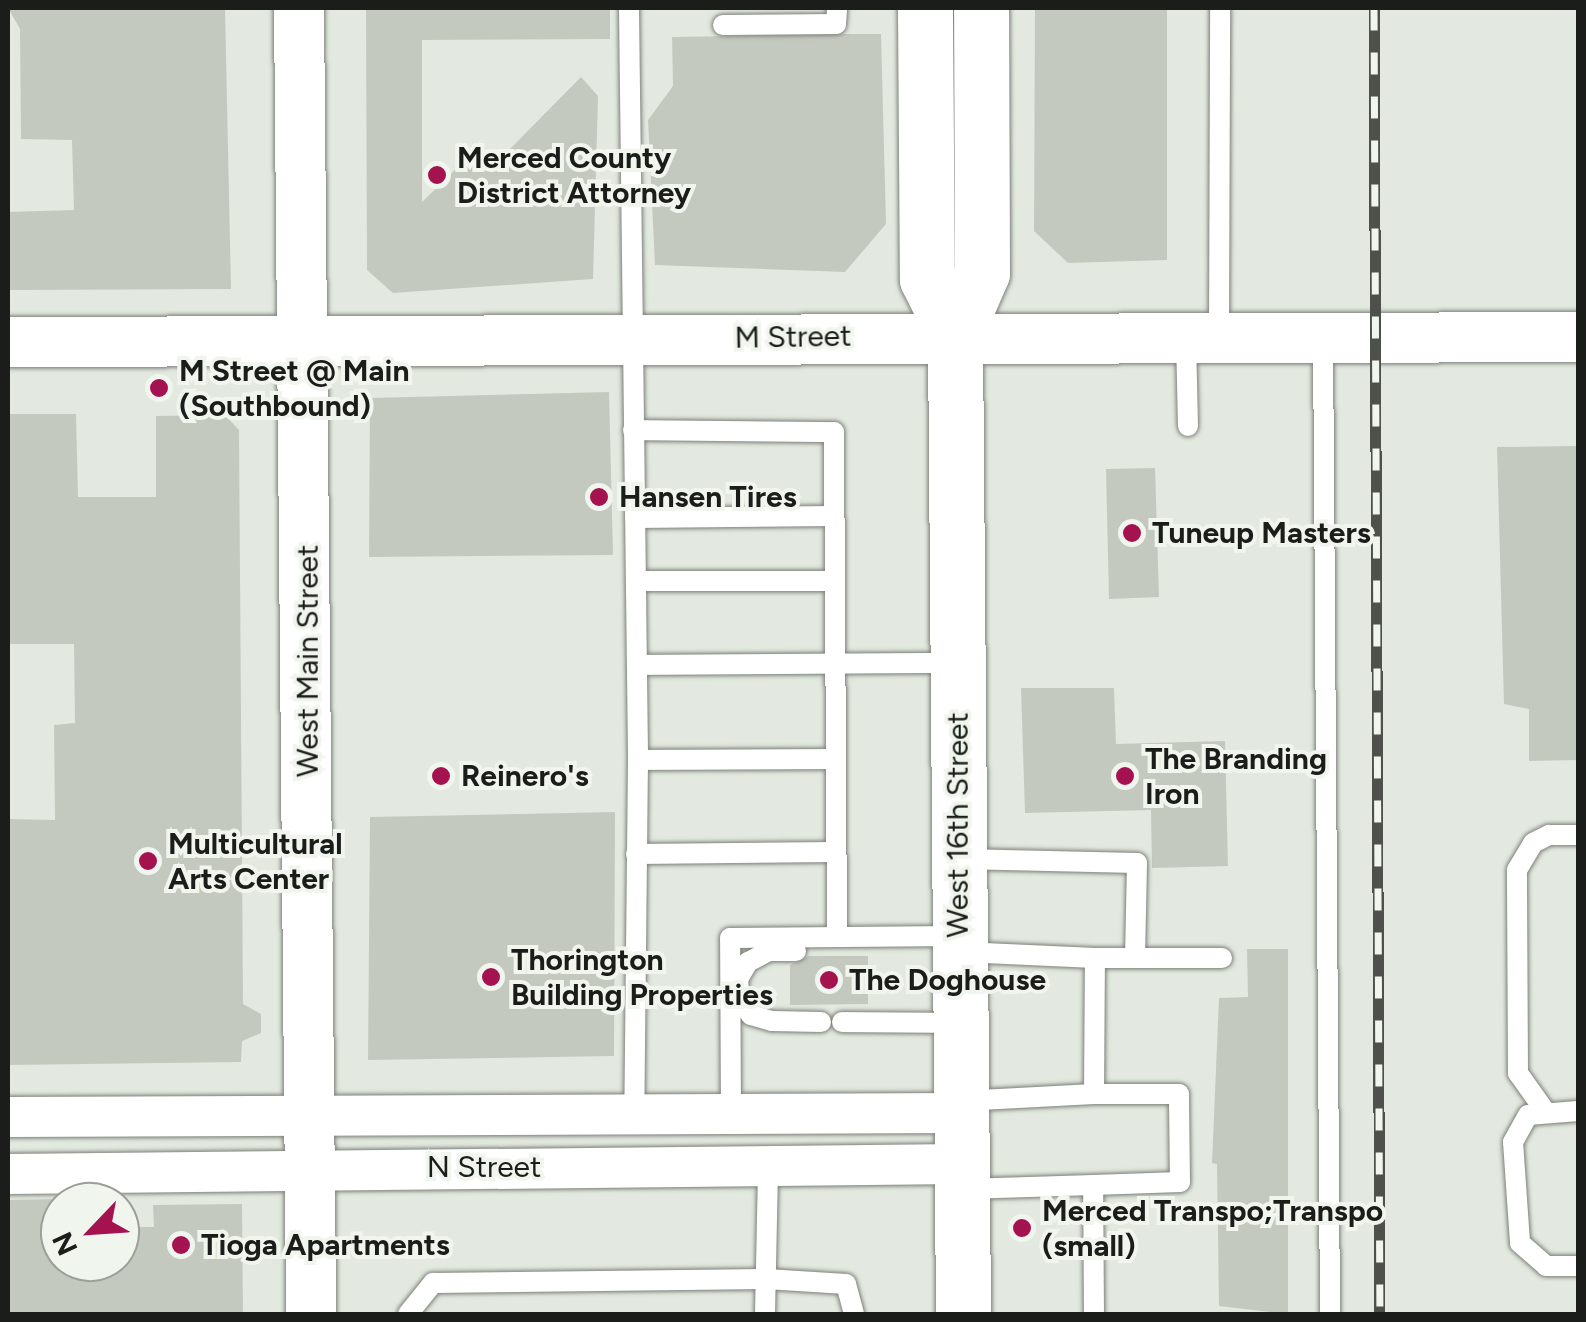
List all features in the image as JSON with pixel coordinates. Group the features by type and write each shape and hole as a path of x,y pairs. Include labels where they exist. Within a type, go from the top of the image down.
{"main road":[{"name":"West 16th Street","path":"926,8 928,279 954,335 963,1314"},
{"name":"West 16th Street","path":"954,335 982,273 981,8"}],"street":[{"name":"West Main Street","path":"300,8 307,339 311,1314"},
{"name":"M Street","path":"8,342 954,335 1578,337"},
{"name":"N Street","path":"8,1117 732,1114 960,1142"},
{"name":"N Street","path":"8,1174 768,1165 960,1142"}],"lane":[{"path":"629,8 638,760 634,1114"},
{"path":"723,26 836,24 837,8"},
{"path":"1188,426 1203,336 1220,8"},
{"path":"1322,336 1330,1314"},
{"path":"633,430 834,432 836,938"},
{"path":"634,518 834,516"},
{"path":"636,581 833,581"},
{"path":"637,664 957,663"},
{"path":"638,760 833,759"},
{"path":"1545,1112 1518,1072 1518,870 1534,843 1549,835 1578,835"},
{"path":"636,854 834,852"},
{"path":"958,859 1136,862 1135,958"},
{"path":"893,937 878,949 769,951 748,962 738,978 740,1001 751,1015 832,1022 959,1023"},
{"path":"732,1114 730,938 893,937 1095,958 1222,958"},
{"path":"1094,1094 1095,958"},
{"path":"1094,1094 1179,1094 1180,1182 1093,1185 960,1142 1094,1094"},
{"path":"1578,1111 1528,1114 1513,1142 1515,1229 1520,1244 1546,1266 1578,1266"},
{"path":"765,1314 768,1165"},
{"path":"1093,1185 1094,1314"},
{"path":"408,1314 433,1284 766,1279 846,1284 854,1314"}],"building":[{"path":"8,8 225,8 231,289 8,290 8,212 74,210 72,140 21,139 20,29"},
{"name":"Merced County District Attorney","path":"366,8 610,8 610,39 422,40 422,202 465,160 499,160 581,77 598,96 593,279 393,293 367,270"},
{"path":"1035,8 1167,8 1167,260 1068,263 1034,231"},
{"path":"881,34 886,224 845,272 655,265 648,120 673,86 672,37"},
{"path":"609,392 613,555 369,557 370,398"},
{"path":"8,414 76,414 78,497 156,497 156,416 225,415 239,430 243,1004 261,1014 261,1033 242,1041 241,1062 8,1065 8,819 55,820 54,725 75,723 74,644 8,644"},
{"path":"1578,446 1578,760 1529,761 1529,709 1504,704 1497,447"},
{"name":"Tuneup Masters","path":"1155,468 1159,597 1109,599 1106,469"},
{"name":"The Branding Iron","path":"1021,688 1114,688 1116,744 1225,741 1228,866 1152,868 1151,810 1025,813"},
{"name":"Thorington Building Properties","path":"615,812 614,1056 368,1060 370,817"},
{"path":"1247,949 1288,949 1288,1314 1219,1306 1217,1164 1212,1163 1219,998 1248,997"},
{"name":"The Doghouse","path":"809,956 868,956 868,1004 790,1005 790,965"},
{"name":"Tioga Apartments","path":"40,1199 40,1282 140,1282 140,1227 154,1227 153,1205 242,1204 243,1314 8,1314 8,1200"}],"railway":[{"path":"1374,8 1380,1314"}],"place":[{"name":"Merced County District Attorney","path":"437,175"},
{"name":"M Street @ Main (Southbound)","path":"159,388"},
{"name":"Hansen Tires","path":"599,497"},
{"name":"Tuneup Masters","path":"1132,533"},
{"name":"Reinero's","path":"441,776"},
{"name":"The Branding Iron","path":"1125,776"},
{"name":"Multicultural Arts Center","path":"148,861"},
{"name":"Thorington Building Properties","path":"491,977"},
{"name":"The Doghouse","path":"829,980"},
{"name":"Merced Transpo;Transpo (small)","path":"1022,1228"},
{"name":"Tioga Apartments","path":"181,1245"}]}
